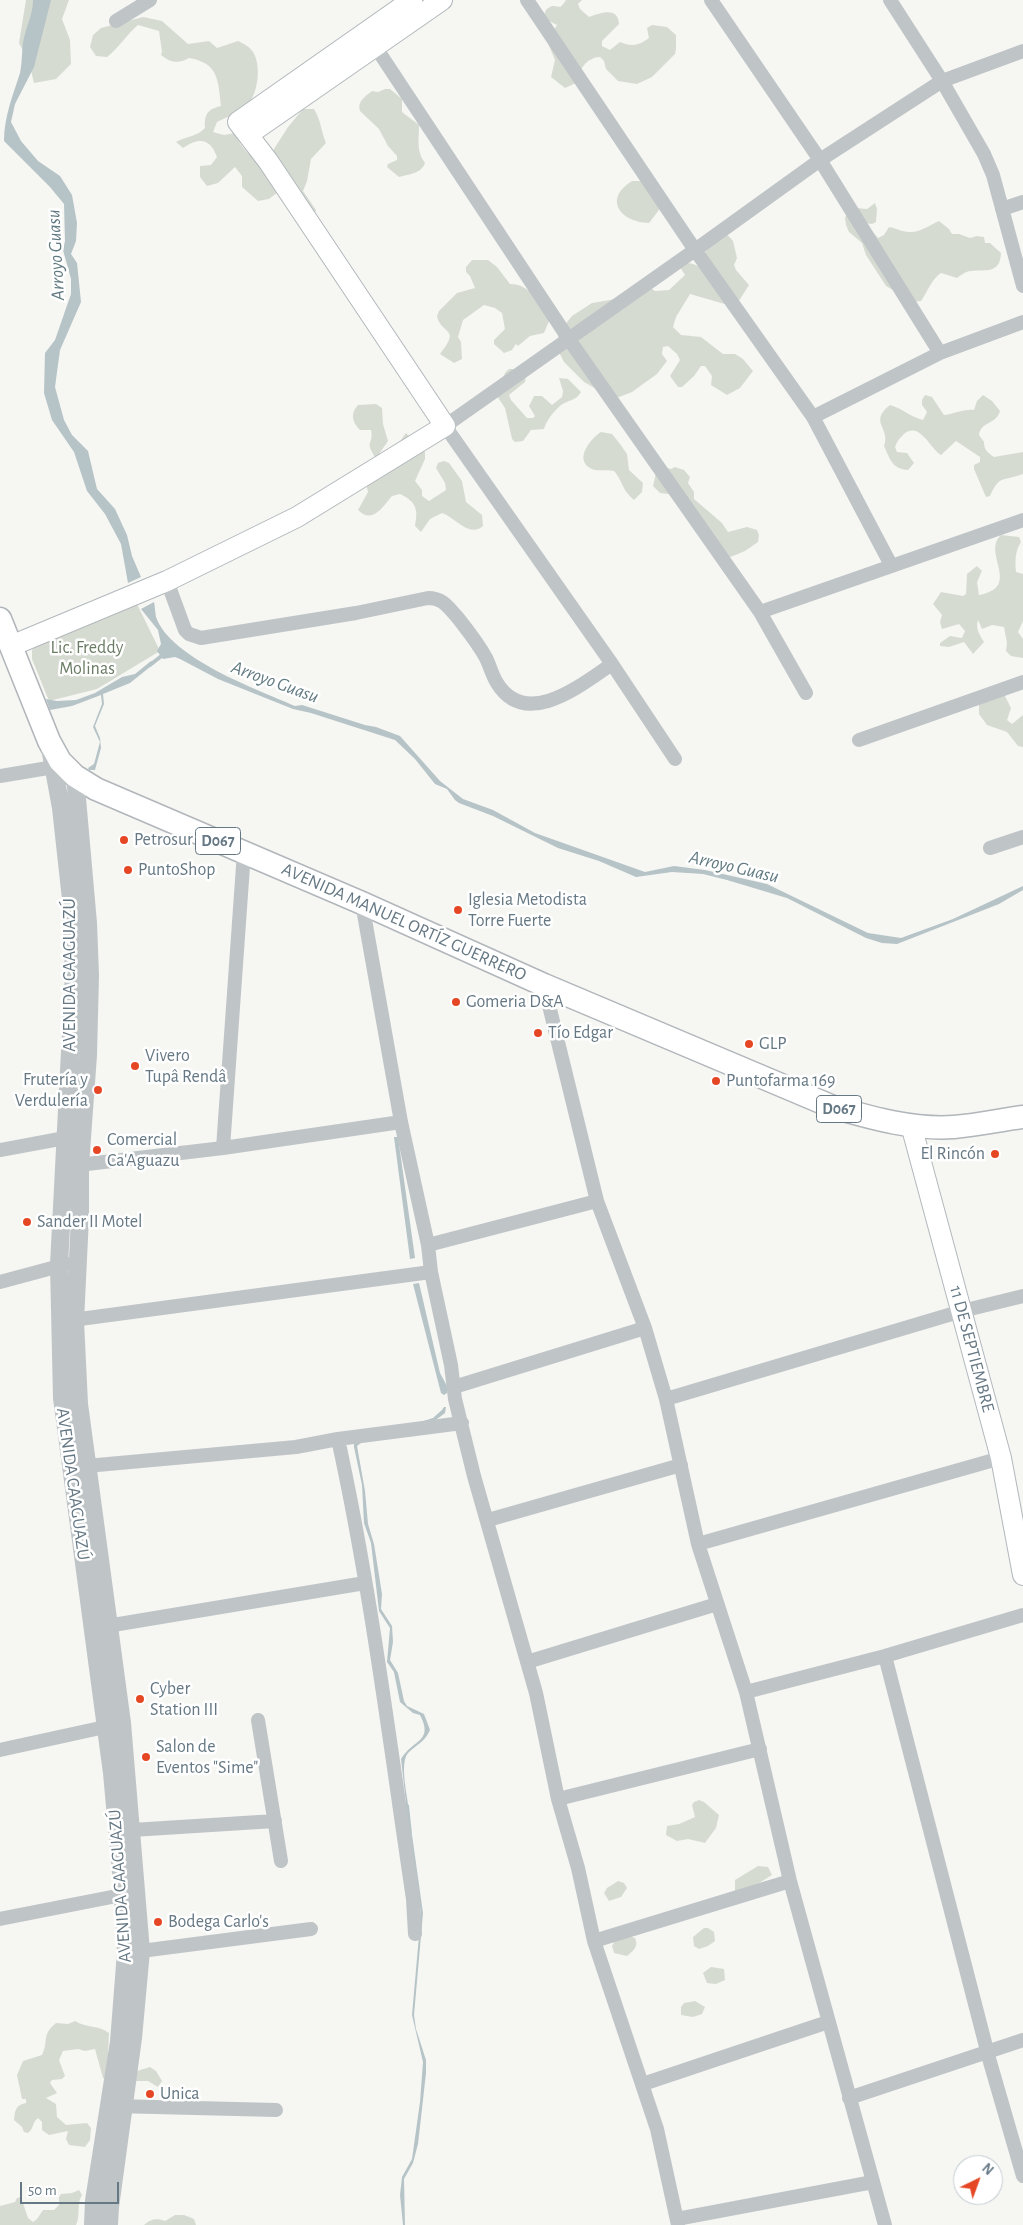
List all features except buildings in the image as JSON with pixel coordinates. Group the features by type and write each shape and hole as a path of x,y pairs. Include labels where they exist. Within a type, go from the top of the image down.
{"main road":[{"path":"370,39 412,0"},
{"path":"4,634 125,598 159,584 297,517 445,426 249,134 342,59 370,39 442,0"},
{"name":"D067","path":"4,634 49,740 60,760 75,776"},
{"name":"AVENIDA MANUEL ORTÍZ GUERRERO","path":"75,776 96,789 362,903 544,985 832,1107 875,1119 911,1125 953,1127 1023,1117"},
{"name":"11 DE SEPTIEMBRE","path":"911,1125 1001,1458 1023,1575"}],"street":[{"path":"527,0 696,250 813,417 891,565"},
{"path":"711,0 820,160 940,353"},
{"path":"890,0 942,81 984,154 993,175 1023,286"},
{"path":"116,21 147,1"},
{"path":"370,39 568,338 760,612 806,692"},
{"path":"675,759 612,664 445,426 696,250 820,160 942,81 1023,50"},
{"path":"1002,209 1023,202"},
{"path":"813,417 940,353 1023,322"},
{"path":"760,612 1023,520"},
{"path":"159,584 188,634 201,638 436,598 444,602 475,639 497,682 507,695 520,703 533,704 549,701 573,691 612,664"},
{"path":"859,740 1023,682"},
{"name":"AVENIDA CAAGUAZÚ","path":"49,740 61,808 70,890 74,974 72,1166 59,1265 79,1404 101,1627 114,1725 130,1893 140,1951 138,1990 117,2106 94,2201 93,2225"},
{"path":"0,776 54,766 75,776"},
{"name":"AVENIDA CAAGUAZÚ","path":"73,1139 88,1055 90,975 88,923 75,776"},
{"path":"990,848 1023,837"},
{"path":"223,1148 244,852"},
{"path":"362,903 401,1122 428,1245 431,1272 454,1387 474,1476 536,1693 558,1798 578,1868 594,1941 644,2084 657,2129 678,2222 873,2182"},
{"path":"544,985 597,1201 645,1328 666,1399 698,1544 746,1692 790,1881 885,2225"},
{"path":"72,1166 223,1148 401,1122"},
{"path":"0,1150 73,1139"},
{"name":"AVENIDA CAAGUAZÚ","path":"72,1166 80,1217 77,1262 67,1321 62,1398 68,1451 101,1627"},
{"path":"428,1245 597,1201"},
{"path":"0,1282 59,1265 77,1262"},
{"path":"67,1321 431,1272"},
{"path":"666,1399 962,1311 1023,1296"},
{"path":"454,1387 645,1328"},
{"path":"86,1466 296,1447 338,1438 462,1423"},
{"path":"338,1438 350,1494 365,1583 413,1899 416,1934"},
{"path":"698,1544 1001,1458"},
{"path":"488,1520 681,1465"},
{"path":"101,1627 365,1583"},
{"path":"527,1662 717,1604"},
{"path":"746,1692 884,1656 1023,1615"},
{"path":"884,1656 988,2051 1023,2176"},
{"path":"258,1720 281,1861"},
{"path":"0,1750 114,1725"},
{"name":"AVENIDA CAAGUAZÚ","path":"109,2225 124,1997 132,1830 114,1725"},
{"path":"558,1798 760,1749"},
{"path":"132,1830 275,1821"},
{"path":"594,1941 790,1881"},
{"path":"0,1919 130,1893"},
{"path":"140,1951 311,1929"},
{"path":"644,2084 828,2022"},
{"path":"849,2098 1023,2040"},
{"path":"117,2106 276,2110"}],"green space":[{"path":"26,0 69,0 62,19 70,40 71,64 56,79 34,83 29,62 19,43"},
{"path":"566,0 582,0 578,4 580,9 589,17 608,12 618,18 619,24 602,41 602,46 610,50 620,42 635,45 645,41 649,38 647,28 652,25 667,27 676,35 675,54 652,77 637,84 618,81 606,69 604,61 600,57 595,58 584,65 576,83 565,88 551,77 555,60 547,41 557,25 545,19 545,14 548,8 552,6 559,7"},
{"path":"143,17 162,21 188,44 209,41 217,48 238,41 246,45 253,52 256,58 258,73 253,96 242,109 217,122 213,132 224,135 235,133 246,151 260,161 265,163 288,127 303,109 314,109 326,143 311,159 303,191 316,210 312,221 301,221 292,216 288,206 278,192 269,199 258,201 242,187 242,176 235,167 218,183 207,186 200,177 200,166 211,165 217,157 211,146 203,141 199,141 183,148 176,142 202,131 205,128 205,119 208,113 221,106 215,74 206,64 189,58 178,62 168,60 161,55 159,31 138,25 107,57 96,56 90,47 93,35 101,28"},
{"path":"390,89 402,99 402,112 419,125 419,149 425,163 418,171 399,177 387,167 388,164 397,160 397,156 388,146 379,129 360,111 359,107 363,99 372,91 378,92"},
{"path":"632,181 642,181 660,203 659,210 649,223 630,219 619,208 617,202 618,195"},
{"path":"875,203 877,209 876,222 872,224 865,223 878,238 884,235 889,227 913,232 939,221 952,234 959,234 970,238 984,237 985,243 990,243 1001,253 998,265 991,270 967,272 957,278 941,273 932,282 921,301 913,302 886,286 866,255 862,243 849,232 846,225 845,218 847,213 856,208 867,209"},
{"path":"724,231 733,241 737,258 734,265 736,270 749,285 735,307 690,294 676,317 673,327 681,335 701,337 723,354 735,354 743,359 753,371 740,388 727,395 711,385 712,376 705,366 701,366 694,376 682,387 678,387 670,376 680,360 677,354 668,346 663,347 662,354 667,361 657,374 632,392 614,399 584,382 564,362 558,350 558,333 572,316 592,303 622,298 651,288 655,291 669,290 685,275 680,267 684,265 690,263 706,270 705,241"},
{"path":"472,260 488,260 497,267 510,284 523,287 529,291 550,319 544,333 530,336 518,346 516,344 512,350 504,353 494,344 494,340 505,329 502,313 495,308 484,305 463,320 458,337 461,342 462,359 454,363 440,354 450,335 439,322 437,316 439,311 457,293 475,288 470,276 466,272 466,267"},
{"path":"509,369 526,375 525,382 509,395 511,400 527,418 535,416 529,406 534,396 542,396 552,405 562,397 563,391 559,378 568,379 581,392 577,397 558,407 548,419 544,429 531,430 523,441 515,442 512,439 505,408 497,396 505,373"},
{"path":"925,395 932,397 944,415 974,410 977,401 983,395 992,401 1000,411 995,419 983,427 979,435 987,451 994,457 1023,452 1023,474 999,481 990,496 986,497 974,469 974,465 980,462 980,457 956,441 941,455 920,433 915,431 904,434 895,447 897,452 907,453 914,463 908,470 898,468 890,459 884,446 885,434 880,421 881,416 890,405 923,420 927,412 922,405"},
{"path":"376,404 382,408 383,424 388,441 379,454 393,450 406,433 425,452 425,459 415,481 422,490 422,496 429,501 446,490 445,483 436,468 438,463 444,461 449,463 462,481 466,502 482,515 483,526 473,530 462,526 442,513 430,519 421,532 415,526 416,511 413,503 400,494 392,496 373,515 368,516 358,510 368,492 366,483 375,457 370,448 371,430 360,430 355,424 353,415 358,405"},
{"path":"601,432 612,434 627,454 629,470 643,483 642,492 634,500 614,471 592,469 585,464 584,454 586,449"},
{"path":"663,467 671,469 675,467 684,470 690,477 688,483 694,492 694,499 722,523 728,532 747,527 757,530 759,535 758,542 745,551 723,560 677,495 660,493 653,486 656,473"},
{"path":"1001,535 1019,537 1021,542 1017,553 1016,572 1023,574 1023,621 1018,632 1023,639 1023,658 1011,656 1006,651 1007,643 1004,627 992,625 982,629 978,620 978,629 984,642 973,654 964,642 949,647 940,646 940,643 950,636 962,638 965,631 959,624 942,629 940,622 942,615 933,604 941,592 963,596 966,594 967,574 977,566 982,571 977,582 979,595 992,591 998,585 1000,577 995,551 996,542"},
{"name":"Lic. Freddy Molinas","path":"136,602 160,651 97,689 49,701 32,659 32,650 36,646"},
{"path":"1004,694 1011,708 1007,720 1012,724 1023,715 1023,747 1018,746 1007,732 987,725 979,714 979,705 982,701"},
{"path":"699,1800 719,1815 716,1828 705,1843 688,1839 677,1841 666,1835 667,1826 679,1824 695,1817 692,1805"},
{"path":"758,1866 768,1867 772,1875 740,1895 735,1891 735,1880"},
{"path":"618,1881 624,1883 627,1888 621,1897 609,1901 604,1893 607,1888"},
{"path":"704,1928 714,1932 715,1941 699,1949 694,1946 693,1937"},
{"path":"629,1936 635,1938 636,1941 636,1946 633,1950 627,1956 614,1953 612,1946 615,1941"},
{"path":"711,1967 724,1969 725,1980 716,1984 707,1983 703,1973"},
{"path":"695,2001 705,2007 702,2014 693,2017 681,2015 681,2007 684,2003"},
{"path":"75,2021 109,2033 108,2056 110,2060 137,2071 150,2067 156,2071 162,2081 158,2087 148,2081 115,2081 103,2078 95,2049 63,2051 59,2060 65,2076 62,2079 52,2080 50,2083 57,2093 46,2098 56,2104 57,2117 66,2125 87,2123 91,2128 90,2140 85,2147 69,2145 66,2139 68,2131 49,2135 42,2130 42,2122 38,2118 28,2133 24,2132 22,2127 14,2120 15,2111 22,2104 26,2103 26,2099 22,2099 17,2075 23,2061 42,2055 48,2031 56,2023 68,2024"},
{"path":"79,2190 82,2195 79,2202 76,2225 0,2225 0,2206 15,2202 17,2198 21,2197 28,2218 33,2222 43,2210 54,2210 59,2205 61,2194"},
{"path":"175,2215 184,2215 194,2219 196,2225 144,2225 154,2220 165,2221"}],"shaded area":[{"path":"33,0 51,0 34,67 15,104 11,122 21,141 38,161 60,176 72,195 77,223 76,241 71,254 77,263 81,302 60,350 55,387 64,420 72,435 88,451 97,489 115,509 127,535 132,556 141,577 128,583 121,544 105,514 87,491 74,452 52,420 44,393 45,353 55,340 71,294 71,279 63,250 65,241 64,204 50,187 4,141 7,115 20,73 22,48"},
{"path":"154,602 156,617 164,632 178,646 217,671 295,706 302,705 400,736 440,781 463,799 493,810 535,833 645,872 674,866 705,870 767,884 868,933 901,938 953,919 1023,886 1023,890 999,904 897,944 882,943 866,938 787,898 727,880 703,874 672,872 636,877 599,861 558,848 493,816 459,803 447,789 435,784 415,759 395,740 293,709 218,679 175,657 163,659 157,651 161,644 158,630 141,609"},
{"path":"151,661 155,663 130,683 103,694 104,704 95,726 100,738 101,748 95,770 89,770 88,768 94,764 100,742 93,727 102,704 101,695 72,706 50,710 46,699 57,701 76,700 95,693 122,677 135,674"},
{"path":"394,1137 398,1137 415,1258 410,1259"},
{"path":"419,1283 440,1373 447,1386 447,1393 444,1395 441,1393 413,1284"},
{"path":"446,1407 445,1413 426,1426 395,1437 362,1442 357,1446 365,1491 368,1524 374,1544 382,1594 381,1609 392,1626 393,1642 390,1660 398,1673 404,1701 407,1706 424,1714 430,1730 426,1738 408,1753 405,1758 404,1773 409,1812 407,1812 401,1759 420,1740 425,1730 420,1715 413,1713 400,1702 394,1672 387,1662 390,1628 379,1611 371,1543 364,1523 362,1485 354,1443 433,1418"},
{"path":"412,1835 423,1913 414,2015 416,2029 426,2060 426,2073 418,2144 413,2163 404,2179 405,2225 403,2225 400,2195 402,2177 412,2159 420,2102 423,2062 412,2015 421,1913 409,1836"}],"waterway":[{"path":"150,665 164,654"},
{"path":"407,1806 410,1834"}],"place":[{"name":"Petrosur","path":"124,840"},
{"name":"PuntoShop","path":"128,870"},
{"name":"Iglesia Metodista Torre Fuerte","path":"458,910"},
{"name":"Gomeria D&A","path":"456,1002"},
{"name":"Tío Edgar","path":"538,1033"},
{"name":"GLP","path":"749,1044"},
{"name":"Vivero Tupâ Rendâ","path":"135,1066"},
{"name":"Puntofarma 169","path":"716,1081"},
{"name":"Frutería y Verdulería","path":"98,1090"},
{"name":"Comercial Ca'Aguazu","path":"97,1150"},
{"name":"El Rincón","path":"995,1154"},
{"name":"Sander II Motel","path":"27,1222"},
{"name":"Cyber Station III","path":"140,1699"},
{"name":"Salon de Eventos \"Sime\"","path":"146,1757"},
{"name":"Bodega Carlo's","path":"158,1922"},
{"name":"Unica","path":"150,2094"}],"water label":[{"name":"Arroyo Guasu","path":"56,255"},
{"name":"Arroyo Guasu","path":"275,682"},
{"name":"Arroyo Guasu","path":"734,867"}]}
